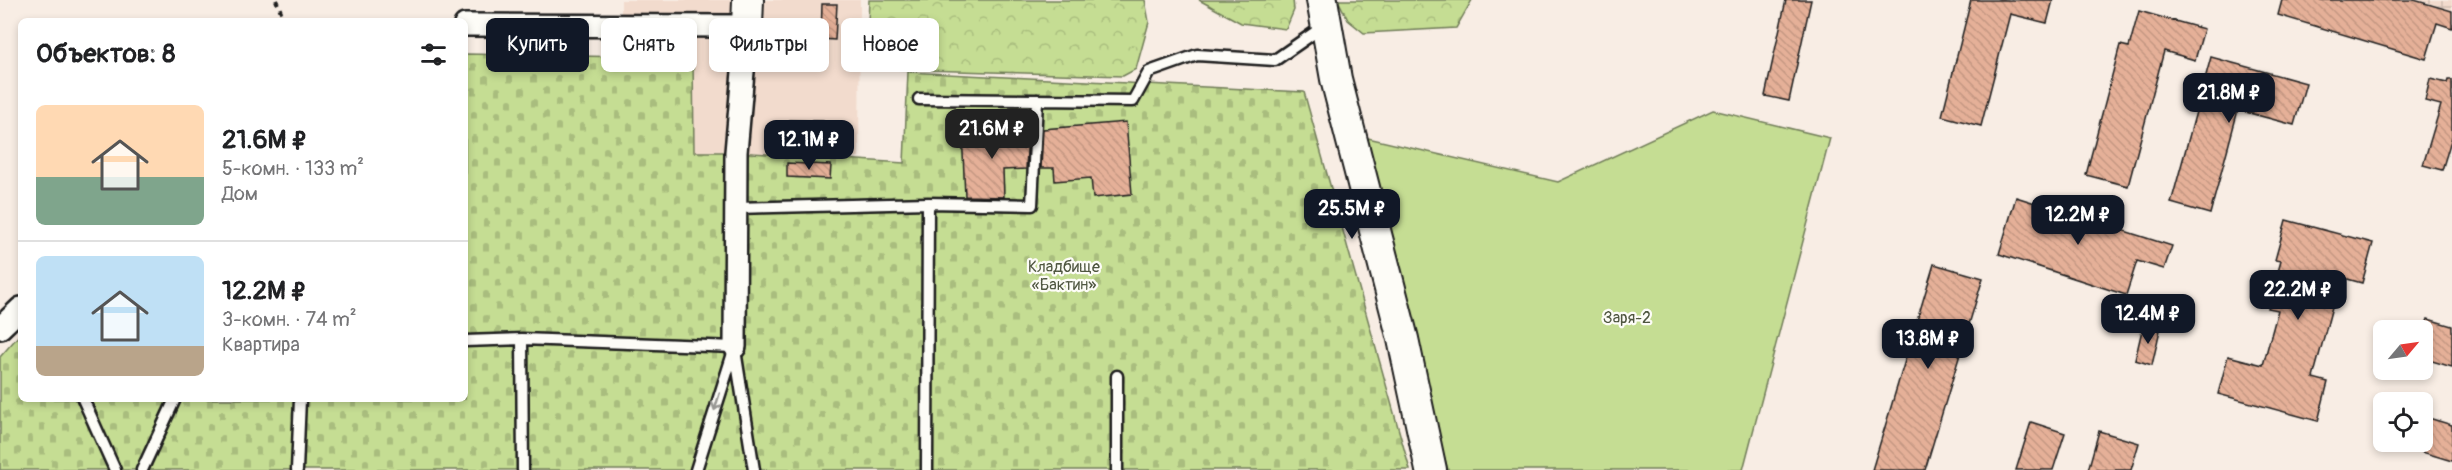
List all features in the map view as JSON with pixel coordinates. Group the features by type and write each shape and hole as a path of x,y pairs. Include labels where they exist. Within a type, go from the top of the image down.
{"street":[{"path":"1324,12 1335,79 1403,339 1431,470"},
{"path":"468,25 748,13 736,152 735,347"},
{"path":"0,328 18,311"}],"lane":[{"path":"919,99 1133,101 1149,72 1197,55 1275,60 1324,12"},
{"path":"736,208 928,203 1032,205 1037,100"},
{"path":"927,470 928,203"},
{"path":"468,341 522,339 735,347"},
{"path":"522,339 523,470"},
{"path":"696,470 735,347"},
{"path":"735,347 754,470"},
{"path":"1117,376 1117,470"},
{"path":"84,402 115,470"},
{"path":"142,470 174,402"},
{"path":"297,470 300,402"}],"path":[{"path":"276,0 284,18"}],"shaded area":[{"path":"621,0 860,0 860,18 841,18 841,72 860,72 859,157 684,155 630,72 697,72 697,18 621,18"},
{"path":"2418,0 2452,0 2452,10"}],"green space":[{"path":"869,0 1145,0 1149,22 1136,69 1123,76 939,70 939,18 868,18"},
{"path":"1199,0 1293,0 1294,10 1286,29 1241,23"},
{"path":"1338,0 1472,0 1456,28 1364,33 1348,20"},
{"name":"Кладбище «Бактин»","path":"468,54 486,54 486,72 589,72 589,56 601,56 601,72 693,72 694,152 736,152 904,163 908,72 1304,92 1410,470 0,470 0,357 18,336 18,402 468,402"},
{"name":"Заря-2","path":"1713,110 1830,138 1743,470 1448,470 1355,135 1558,182"}],"building":[{"path":"1786,0 1811,0 1789,101 1765,96"},
{"path":"1971,0 2053,0 2047,23 2010,14 1981,126 1942,116"},
{"path":"2282,0 2414,0 2452,11 2452,28 2437,23 2426,59 2278,15"},
{"path":"822,4 837,4 835,40 829,40 829,18 822,18"},
{"path":"2139,11 2204,29 2195,60 2164,51 2128,186 2086,175 2120,45 2129,47"},
{"path":"2211,57 2306,83 2294,125 2238,110 2210,214 2171,203"},
{"path":"2430,79 2447,83 2448,80 2452,80 2452,137 2442,170 2423,165 2441,105 2425,101"},
{"path":"790,120 823,121 822,143 790,142"},
{"path":"1126,122 1132,194 1093,198 1091,178 1055,181 1054,168 1041,168 1043,129"},
{"path":"1028,130 1026,169 1003,170 1004,197 965,196 962,132"},
{"path":"787,163 831,165 830,179 787,177"},
{"path":"2016,197 2172,246 2164,269 2137,261 2126,295 1999,254"},
{"path":"2286,220 2373,243 2362,283 2340,277 2313,378 2328,382 2318,421 2218,394 2228,356 2263,365 2278,310 2268,308 2281,261 2275,260"},
{"path":"1934,264 1983,278 1925,470 1872,470"},
{"path":"2433,320 2452,326 2452,367 2433,361"},
{"path":"2143,326 2160,330 2152,365 2135,360"},
{"path":"2433,419 2452,425 2452,461 2422,452 2433,452"},
{"path":"2031,422 2065,433 2053,470 2016,470"},
{"path":"2099,431 2139,443 2131,470 2088,470"}]}
